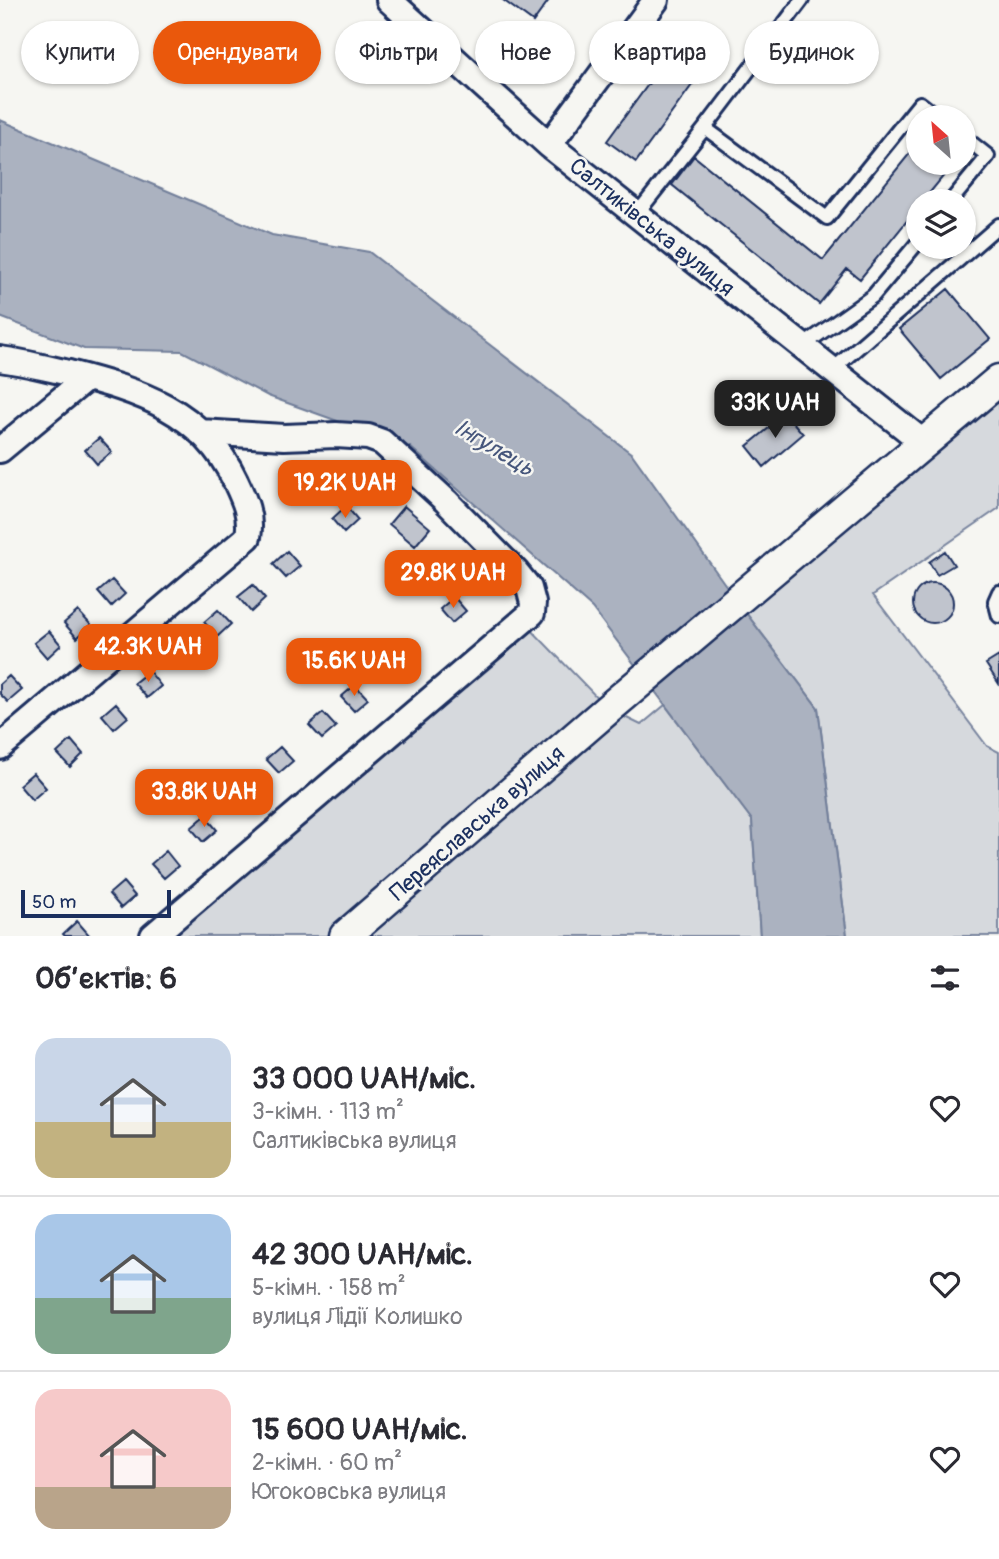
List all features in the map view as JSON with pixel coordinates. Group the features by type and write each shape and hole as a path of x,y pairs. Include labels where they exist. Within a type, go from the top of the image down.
{"street":[{"name":"Салтиківська вулиця","path":"389,0 549,145 924,443"},
{"path":"549,145 656,0"},
{"path":"0,359 87,378 162,404 183,417 215,446 232,473 246,503 250,524 248,537 0,747"},
{"path":"0,450 87,378"},
{"path":"924,443 999,380"},
{"path":"153,936 532,612 533,603 529,588 516,572 446,501 382,442 368,437 336,435 284,437 200,432"},
{"name":"Переяславська вулиця","path":"345,936 608,709 924,443"}],"lane":[{"path":"636,215 802,0"},
{"path":"705,128 827,218 906,120"},
{"path":"976,146 988,156 976,171"},
{"path":"961,189 972,175"},
{"path":"831,371 999,225"},
{"path":"801,347 873,296 906,257"},
{"path":"999,592 995,601 999,616"}],"shaded area":[{"path":"999,398 999,508 873,595 987,746 999,752 999,936 847,936 818,708 737,601"},
{"path":"524,622 608,709 641,725 665,705 752,820 760,936 155,936"}],"water":[{"name":"Інгулець","path":"0,120 272,235 369,252 632,454 737,601 818,708 847,936 760,936 752,820 592,608 410,447 268,396 182,351 84,349 0,317"}],"building":[{"path":"503,0 549,0 532,21"},
{"path":"648,84 693,84 636,162 607,141"},
{"path":"694,156 823,260 906,158 906,175 944,175 933,189 906,189 906,222 860,279 847,269 819,304 672,185"},
{"path":"948,289 990,339 941,379 899,329"},
{"path":"786,414 803,434 764,467 747,446"},
{"path":"99,438 112,452 97,464 85,450"},
{"path":"346,506 358,520 344,533 332,519"},
{"path":"404,506 430,528 415,546 389,524"},
{"path":"287,551 300,566 286,578 273,564"},
{"path":"945,551 954,565 937,575 929,562"},
{"path":"112,580 125,594 111,607 98,592"},
{"path":"933,583 941,584 947,589 952,595 952,611 947,617 941,622 933,623 925,622 919,617 914,611 913,603 914,595 919,589 925,584"},
{"path":"253,585 265,599 251,612 238,597"},
{"path":"454,597 466,611 452,623 440,609"},
{"path":"218,610 231,624 217,637 204,622"},
{"path":"78,611 91,625 77,638 64,623"},
{"path":"49,631 61,645 47,658 34,643"},
{"path":"192,632 205,647 190,659 178,645"},
{"path":"405,649 418,664 403,676 391,662"},
{"path":"999,656 999,684 986,664"},
{"path":"149,671 161,686 147,698 134,683"},
{"path":"9,676 22,690 8,702 0,694 0,684"},
{"path":"355,685 368,699 354,711 341,697"},
{"path":"116,703 128,717 114,729 102,715"},
{"path":"323,713 336,727 322,739 309,725"},
{"path":"71,740 83,754 70,767 57,753"},
{"path":"280,747 293,761 279,773 266,759"},
{"path":"33,773 46,788 32,800 19,785"},
{"path":"251,776 263,790 250,802 237,788"},
{"path":"205,816 217,830 203,842 191,828"},
{"path":"166,851 178,866 164,878 151,864"},
{"path":"123,882 135,896 121,908 109,894"},
{"path":"77,921 90,936 63,934"}]}
